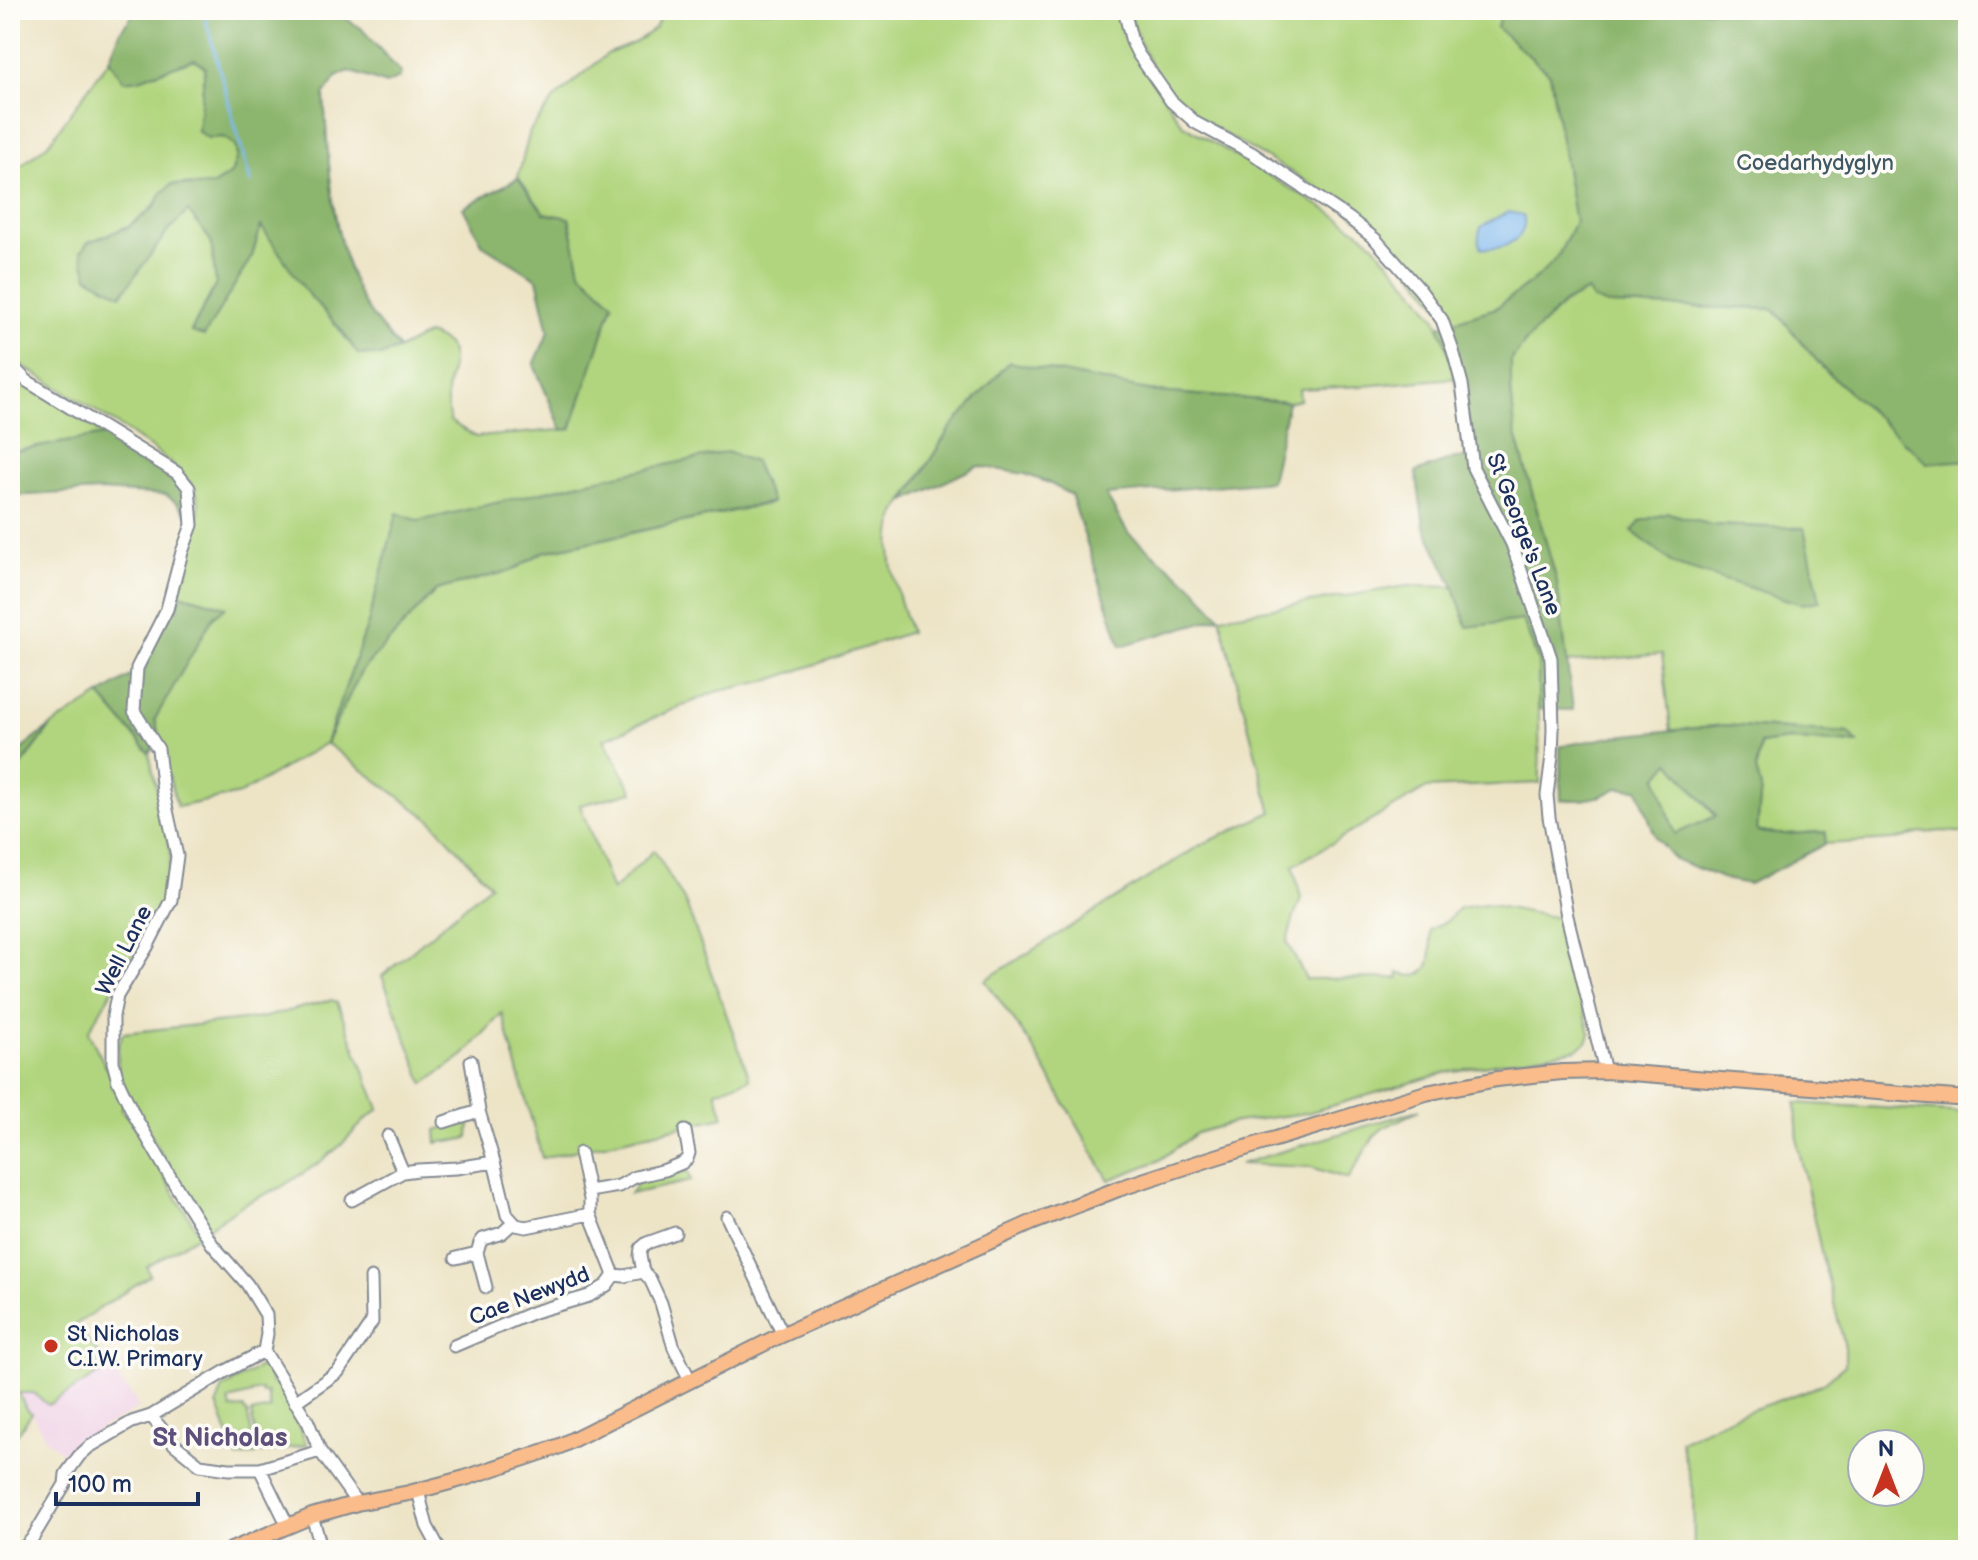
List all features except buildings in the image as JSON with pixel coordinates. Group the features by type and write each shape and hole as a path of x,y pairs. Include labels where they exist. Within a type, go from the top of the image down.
{"main road":[{"path":"231,1550 312,1516 500,1468 560,1446 783,1335 1031,1223 1094,1198 1167,1172 1426,1093 1529,1075 1605,1071 1968,1099"}],"street":[{"name":"St George's Lane","path":"1124,10 1138,54 1171,101 1196,123 1252,153 1350,219 1383,248 1442,320 1462,384 1473,468 1512,544 1551,658 1553,729 1547,795 1549,817 1567,916 1605,1071"},
{"name":"Well Lane","path":"10,364 27,381 177,473 189,488 192,525 167,609 137,668 134,711 158,749 163,792 177,856 171,900 117,996 113,1016 113,1062 134,1115 169,1175 212,1244 247,1284 266,1315 264,1351"},
{"path":"471,1061 479,1111 507,1215 513,1223 526,1227 590,1214"},
{"path":"444,1122 479,1111"},
{"path":"589,1191 619,1186 635,1177 682,1163 689,1153 685,1131"},
{"path":"388,1136 403,1172"},
{"name":"Cae Newydd","path":"580,1153 589,1191 590,1214 614,1275"},
{"path":"352,1200 403,1172 494,1162"},
{"path":"727,1217 783,1335"},
{"path":"456,1258 477,1253 483,1239 499,1235 513,1223"},
{"path":"675,1233 644,1245 640,1252 643,1272 650,1279 661,1303 674,1348 690,1380"},
{"name":"Cae Newydd","path":"477,1253 486,1287"},
{"name":"Cae Newydd","path":"614,1275 643,1272"},
{"name":"Cae Newydd","path":"454,1346 534,1312 589,1296 603,1289 614,1275"},
{"path":"295,1402 338,1372 372,1322 371,1278"},
{"path":"22,1550 32,1539 65,1484 66,1474 79,1456 114,1431 151,1416 264,1351 308,1422 320,1451 357,1503"},
{"path":"151,1416 174,1444 200,1465 260,1469 320,1451"},
{"path":"260,1469 288,1526"},
{"path":"418,1491 427,1526 440,1550"},
{"path":"312,1516 322,1550"}],"shaded area":[{"name":"St Nicholas C.I.W. Primary","path":"74,1325 110,1367 139,1408 94,1432 97,1437 70,1459 45,1438 32,1414 26,1410 19,1393"}],"green space":[{"path":"137,10 332,10 361,28 401,73 399,78 386,84 349,71 336,77 324,95 333,200 343,251 362,300 399,349 380,356 358,354 307,293 261,226 252,256 204,336 191,332 216,284 211,241 188,211 169,230 121,295 88,277 81,252 88,242 128,227 154,208 162,193 172,184 213,185 231,174 237,156 235,145 223,137 208,138 198,131 205,67 194,59 139,79 124,81 109,60 121,30"},
{"path":"664,10 1118,10 1124,36 1182,124 1368,238 1436,319 1448,347 1455,378 1299,389 1300,400 1288,402 1157,392 951,427 896,513 892,529 893,573 910,632 770,680 715,692 604,739 633,792 580,805 612,891 654,850 686,904 750,1079 716,1091 724,1117 542,1158 502,1013 464,1055 424,1084 382,976 490,885 432,821 326,743 240,794 177,807 154,719 213,617 225,607 180,594 177,587 198,518 198,498 189,482 145,443 10,357 10,167 22,165 49,143 109,60 124,81 139,79 194,59 205,67 198,131 208,138 223,137 235,145 237,156 231,174 213,185 184,184 162,193 139,219 121,230 88,242 169,230 188,210 211,241 216,284 191,331 252,256 261,226 358,354 380,356 427,334 446,344 452,358 447,398 450,421 476,437 571,429 613,303 580,271 569,218 544,213 518,177 530,131 555,98 607,54 636,42 655,28","holes":["754,462 772,503 543,552 513,570 436,590 362,670 329,734 368,623 419,521 589,481"]},
{"path":"1129,10 1501,10 1498,28 1550,74 1575,222 1557,258 1538,277 1496,308 1452,322 1406,265 1370,228 1322,192 1205,121 1181,102 1159,78 1142,48"},
{"name":"Coedarhydyglyn","path":"1501,10 1968,10 1968,460 1927,463 1823,368 1774,309 1607,305 1594,300 1587,291 1564,303 1511,360 1515,431 1557,582 1573,710 1538,709 1538,661 1523,620 1467,627 1454,587 1424,526 1416,472 1455,458 1466,458 1454,374 1439,326 1496,308 1538,277 1557,258 1575,222 1550,74 1497,28"},
{"path":"518,178 544,213 569,218 580,271 613,303 571,429 562,430 534,365 549,331 537,279 483,245 463,208"},
{"path":"1587,291 1607,305 1774,309 1823,368 1927,462 1968,460 1968,833 1943,831 1894,840 1825,844 1825,832 1782,834 1757,831 1761,787 1756,770 1760,744 1789,740 1857,743 1849,733 1723,725 1671,731 1662,654 1567,663 1557,582 1515,431 1511,389 1511,361 1564,303","holes":["1668,513 1712,525 1803,529 1633,531"]},
{"path":"1009,362 1157,392 1288,402 1271,481 1106,495 1128,533 1194,587 1220,617 1121,646 1071,495 1025,474 978,466 905,501 951,427"},
{"path":"10,369 24,381 104,435 10,452"},
{"path":"104,435 173,474 184,486 186,513 166,495 100,491 10,496 10,452"},
{"path":"727,452 754,462 772,502 543,552 513,570 436,590 362,670 326,743 368,623 397,513 419,521"},
{"path":"1668,513 1712,525 1804,528 1820,601 1801,604 1674,564 1632,531 1641,521"},
{"path":"1407,586 1454,587 1467,627 1523,620 1538,661 1540,783 1427,788 1293,866 1301,898 1287,942 1306,979 1399,978 1398,973 1410,976 1424,971 1430,958 1430,930 1448,920 1459,908 1485,904 1560,918 1590,1033 1587,1042 1577,1049 1444,1073 1307,1113 1236,1122 1197,1133 1158,1161 1109,1180 1030,1043 985,980 1199,846 1272,812 1220,617"},
{"path":"180,594 226,607 213,617 155,719 160,740 149,753 100,695 132,675 164,621 178,608"},
{"path":"100,695 149,753 171,855 164,901 88,1032 124,1102 121,1111 130,1118 200,1234 147,1267 150,1275 75,1325 110,1367 48,1405 34,1393 19,1393 26,1409 32,1413 10,1444 10,782 51,726"},
{"path":"1723,725 1849,733 1858,743 1789,740 1760,744 1756,770 1761,787 1757,831 1782,834 1826,832 1825,844 1749,884 1724,879 1674,859 1656,838 1638,789 1617,788 1602,796 1561,800 1560,746 1618,736","holes":["1670,762 1716,816 1675,834 1657,778"]},
{"path":"51,726 11,779 10,782 10,758"},
{"path":"1670,761 1716,817 1675,835 1657,778"},
{"path":"331,1000 337,1002 379,1109 319,1163 281,1187 244,1204 208,1228 126,1093 118,1071 118,1047 123,1033 261,1018"},
{"path":"1796,1103 1968,1113 1968,1550 1694,1550 1693,1489 1680,1441 1731,1417 1814,1388 1845,1365 1845,1347 1798,1146"},
{"path":"1419,1110 1383,1128 1374,1136 1348,1179 1311,1167 1240,1164"},
{"path":"467,1121 470,1125 469,1137 437,1143 436,1130"},
{"path":"679,1170 688,1172 691,1181 630,1194 638,1182"},
{"path":"266,1364 272,1383 280,1385 307,1445 260,1453 251,1413 270,1409 267,1393 262,1394 261,1390 229,1400 231,1409 244,1408 247,1412 256,1454 237,1458 217,1404 223,1388"}],"water":[{"path":"1508,212 1523,215 1524,223 1518,237 1505,245 1481,248 1481,227"}],"waterway":[{"path":"203,10 251,183"}],"place":[{"name":"St Nicholas C.I.W. Primary","path":"51,1346"}],"district":[{"name":"St Nicholas","path":"220,1437"}]}
